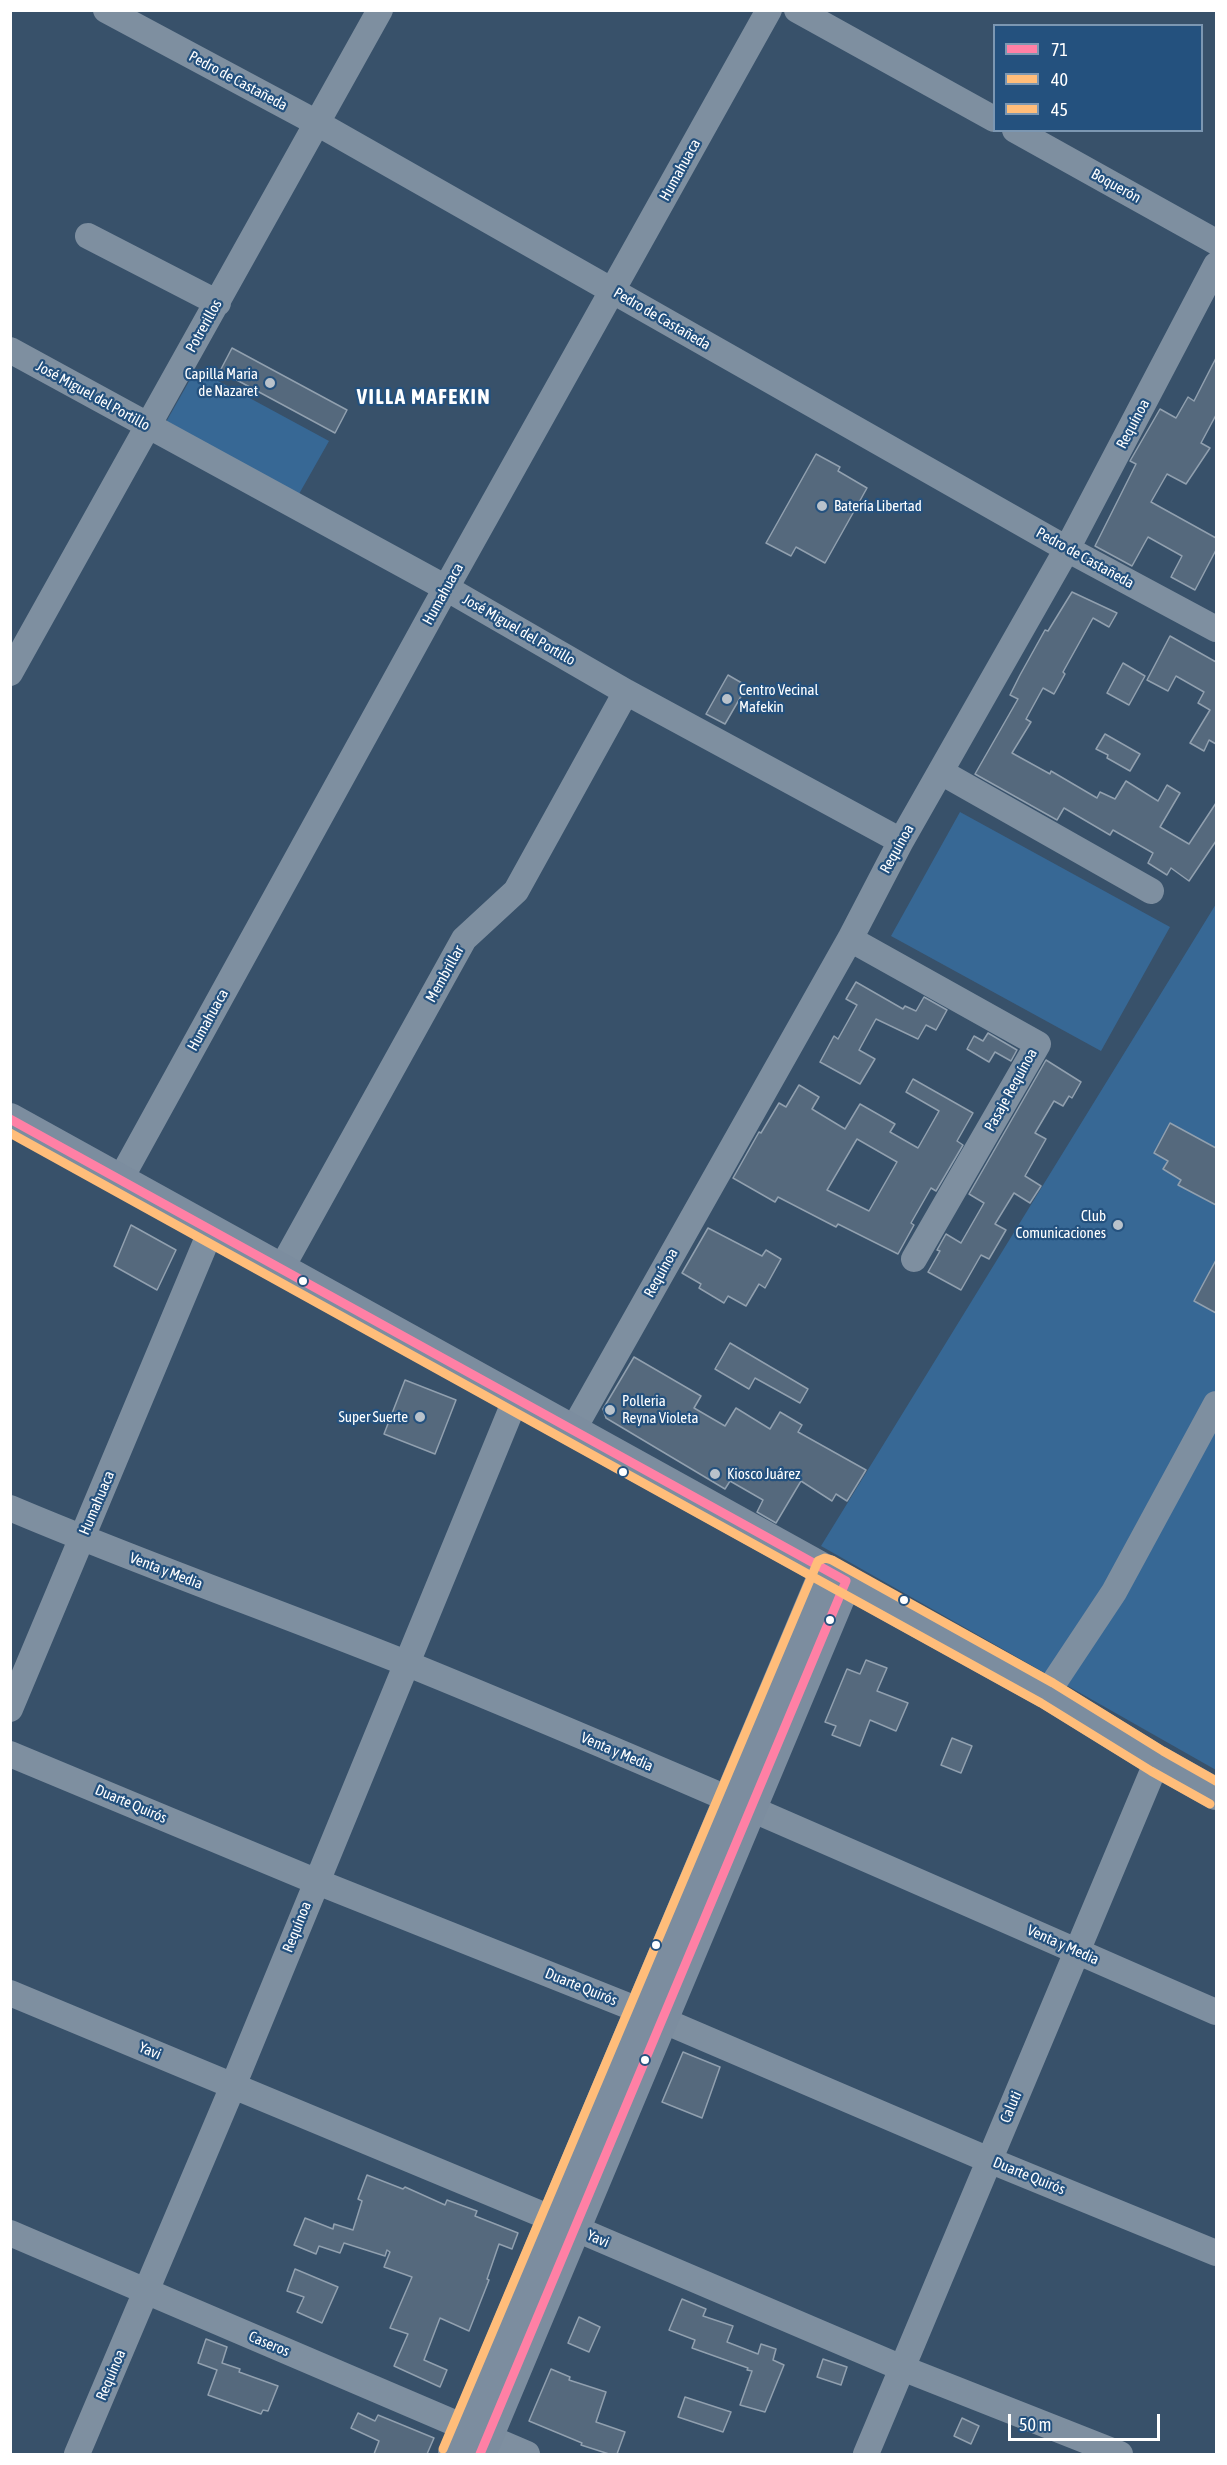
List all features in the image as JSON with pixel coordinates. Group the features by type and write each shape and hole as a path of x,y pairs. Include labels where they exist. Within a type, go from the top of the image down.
{"main road":[{"path":"10,1119 1047,1693 1157,1761 1216,1794"},
{"path":"472,2443 836,1576"}],"street":[{"name":"Pedro de Castañeda","path":"106,10 317,123 1067,549 1216,629"},
{"name":"Potrerillos","path":"10,673 380,10"},
{"name":"Humahuaca","path":"120,1180 446,588 769,10"},
{"path":"796,10 993,118"},
{"name":"Boquerón","path":"1019,132 1216,242"},
{"path":"88,236 218,303"},
{"name":"Requínoa","path":"573,1430 850,939 901,841 1067,549 1216,265"},
{"name":"José Miguel del Portillo","path":"10,350 446,588 626,692 901,841"},
{"name":"Membrillar","path":"281,1269 464,939 516,891 626,692"},
{"path":"941,772 1151,891"},
{"name":"Pasaje Requínoa","path":"850,939 1038,1044 914,1259"},
{"name":"Humahuaca","path":"10,1709 211,1230"},
{"name":"Requínoa","path":"77,2454 233,2086 315,1881 516,1398"},
{"path":"1047,1693 1114,1592 1216,1404"},
{"name":"Venta y Media","path":"10,1508 82,1539 406,1664 739,1803 1216,2012"},
{"name":"Duarte Quirós","path":"10,1754 315,1881 652,2016 989,2160 1216,2253"},
{"name":"Caluti","path":"866,2454 1157,1761"},
{"name":"Yavi","path":"10,1993 902,2368 1120,2454"},
{"name":"Caseros","path":"10,2233 146,2292 472,2443 527,2454"}],"shaded area":[{"path":"196,369 329,441 299,494 166,422"},
{"path":"960,812 1170,927 1101,1051 891,936"},
{"name":"Club Comunicaciones","path":"1216,904 1216,1770 821,1546"}],"building":[{"name":"Capilla Maria de Nazaret","path":"232,348 347,410 335,433 220,371"},
{"path":"1216,358 1216,415 1201,443 1210,448 1186,484 1167,474 1151,502 1216,538 1216,550 1195,590 1171,577 1182,556 1148,537 1132,566 1095,546 1136,464 1130,461 1160,409 1176,418 1188,397 1194,401"},
{"name":"Batería Libertad","path":"816,454 840,467 838,471 867,488 825,563 796,547 791,556 766,543"},
{"path":"1072,592 1117,613 1109,627 1093,618 1063,672 1065,674 1054,694 1043,688 1026,719 1031,722 1012,753 1050,774 1051,771 1097,798 1100,792 1115,799 1126,781 1158,801 1167,785 1180,793 1160,827 1189,844 1216,803 1216,841 1189,881 1171,868 1167,875 1148,863 1153,853 1113,830 1110,835 1064,808 1057,820 975,774 1018,699 1010,695 1020,675 1045,630 1048,631"},
{"path":"1170,636 1216,662 1216,744 1209,740 1204,751 1190,743 1210,710 1198,703 1204,692 1176,676 1168,691 1147,680"},
{"path":"1123,663 1145,676 1129,705 1107,693"},
{"name":"Centro Vecinal Mafekin","path":"728,675 747,686 725,724 706,714"},
{"path":"1105,734 1140,754 1130,771 1096,749"},
{"path":"856,982 903,1009 905,1006 916,1011 924,997 947,1010 936,1030 926,1025 918,1039 876,1019 859,1050 875,1059 860,1084 820,1062 834,1036 838,1039 857,1005 846,999"},
{"path":"988,1033 1017,1050 1011,1061 995,1052 989,1062 967,1049 974,1036 983,1041"},
{"path":"1046,1060 1081,1082 1072,1098 1069,1096 1063,1106 1054,1101 1035,1133 1046,1139 1025,1176 1041,1186 1030,1203 1014,1193 995,1224 1006,1230 989,1259 981,1255 961,1290 928,1272 940,1251 937,1250 946,1234 961,1243 984,1203 969,1194"},
{"path":"913,1079 973,1113 957,1141 963,1145 936,1191 931,1188 911,1223 914,1225 898,1254 838,1224 836,1227 778,1197 775,1202 733,1178 759,1132 761,1133 779,1103 786,1107 799,1085 819,1097 812,1109 845,1129 860,1104 895,1124 890,1132 918,1148 939,1111 906,1092","holes":["857,1139 897,1162 869,1211 827,1190"]},
{"path":"1170,1123 1216,1148 1216,1205 1178,1185 1181,1180 1163,1169 1168,1161 1154,1153"},
{"path":"131,1225 176,1250 157,1290 114,1266"},
{"path":"708,1228 762,1256 766,1250 781,1259 765,1288 759,1284 746,1306 728,1296 724,1303 699,1288 701,1284 682,1273"},
{"path":"1216,1260 1216,1313 1194,1301"},
{"path":"730,1343 808,1389 800,1403 755,1378 749,1389 715,1369"},
{"path":"634,1357 701,1396 694,1408 725,1426 736,1408 770,1429 780,1412 802,1425 798,1432 866,1470 847,1501 836,1494 832,1501 801,1481 776,1523 757,1512 763,1500 730,1481 725,1489 606,1418 603,1409"},
{"name":"Super Suerte","path":"405,1380 456,1400 435,1454 384,1434"},
{"path":"866,1660 887,1668 877,1691 908,1703 896,1731 870,1720 860,1746 832,1735 836,1726 825,1722 847,1669 860,1674"},
{"path":"952,1738 972,1746 961,1773 941,1765"},
{"path":"683,2052 720,2067 702,2118 662,2102"},
{"path":"367,2175 403,2189 405,2187 445,2205 447,2200 477,2211 475,2216 518,2233 512,2249 499,2244 487,2279 489,2280 469,2331 440,2318 424,2360 447,2370 440,2387 394,2366 408,2334 390,2328 412,2277 384,2267 390,2252 387,2250 385,2256 344,2243 340,2253 319,2246 316,2254 294,2245 305,2218 333,2229 334,2224 353,2230 362,2201 358,2199"},
{"path":"295,2269 338,2287 322,2323 297,2312 304,2297 287,2291"},
{"path":"682,2299 706,2309 703,2316 733,2326 727,2342 758,2354 761,2344 776,2349 773,2360 784,2365 765,2412 740,2405 752,2371 692,2348 695,2340 669,2330"},
{"path":"579,2317 600,2327 589,2352 568,2343"},
{"path":"206,2339 227,2347 222,2363 240,2369 239,2372 278,2386 268,2411 263,2410 261,2414 208,2395 217,2370 198,2363"},
{"path":"823,2359 847,2367 841,2385 817,2377"},
{"path":"551,2369 570,2377 569,2380 606,2392 596,2422 625,2432 617,2454 609,2454 581,2445 582,2443 529,2421"},
{"path":"685,2397 731,2412 723,2432 678,2417"},
{"path":"358,2413 375,2421 378,2415 434,2438 427,2454 374,2454 379,2441 351,2428"},
{"path":"962,2418 979,2426 971,2444 954,2436"}],"transit line":[{"name":"71","path":"10,1119 846,1581 480,2454"},
{"name":"40","path":"10,1133 1041,1703 1151,1771 1210,1804"},
{"name":"45","path":"443,2449 818,1561 825,1558 832,1560 1053,1683 1216,1781"}],"place":[{"name":"Capilla Maria de Nazaret","path":"270,383"},
{"name":"Batería Libertad","path":"822,506"},
{"name":"Centro Vecinal Mafekin","path":"727,699"},
{"name":"Club Comunicaciones","path":"1118,1225"},
{"name":"Polleria Reyna Violeta","path":"610,1410"},
{"name":"Super Suerte","path":"420,1417"},
{"name":"Kiosco Juárez","path":"715,1474"}],"district":[{"name":"VILLA MAFEKIN","path":"424,397"}]}
